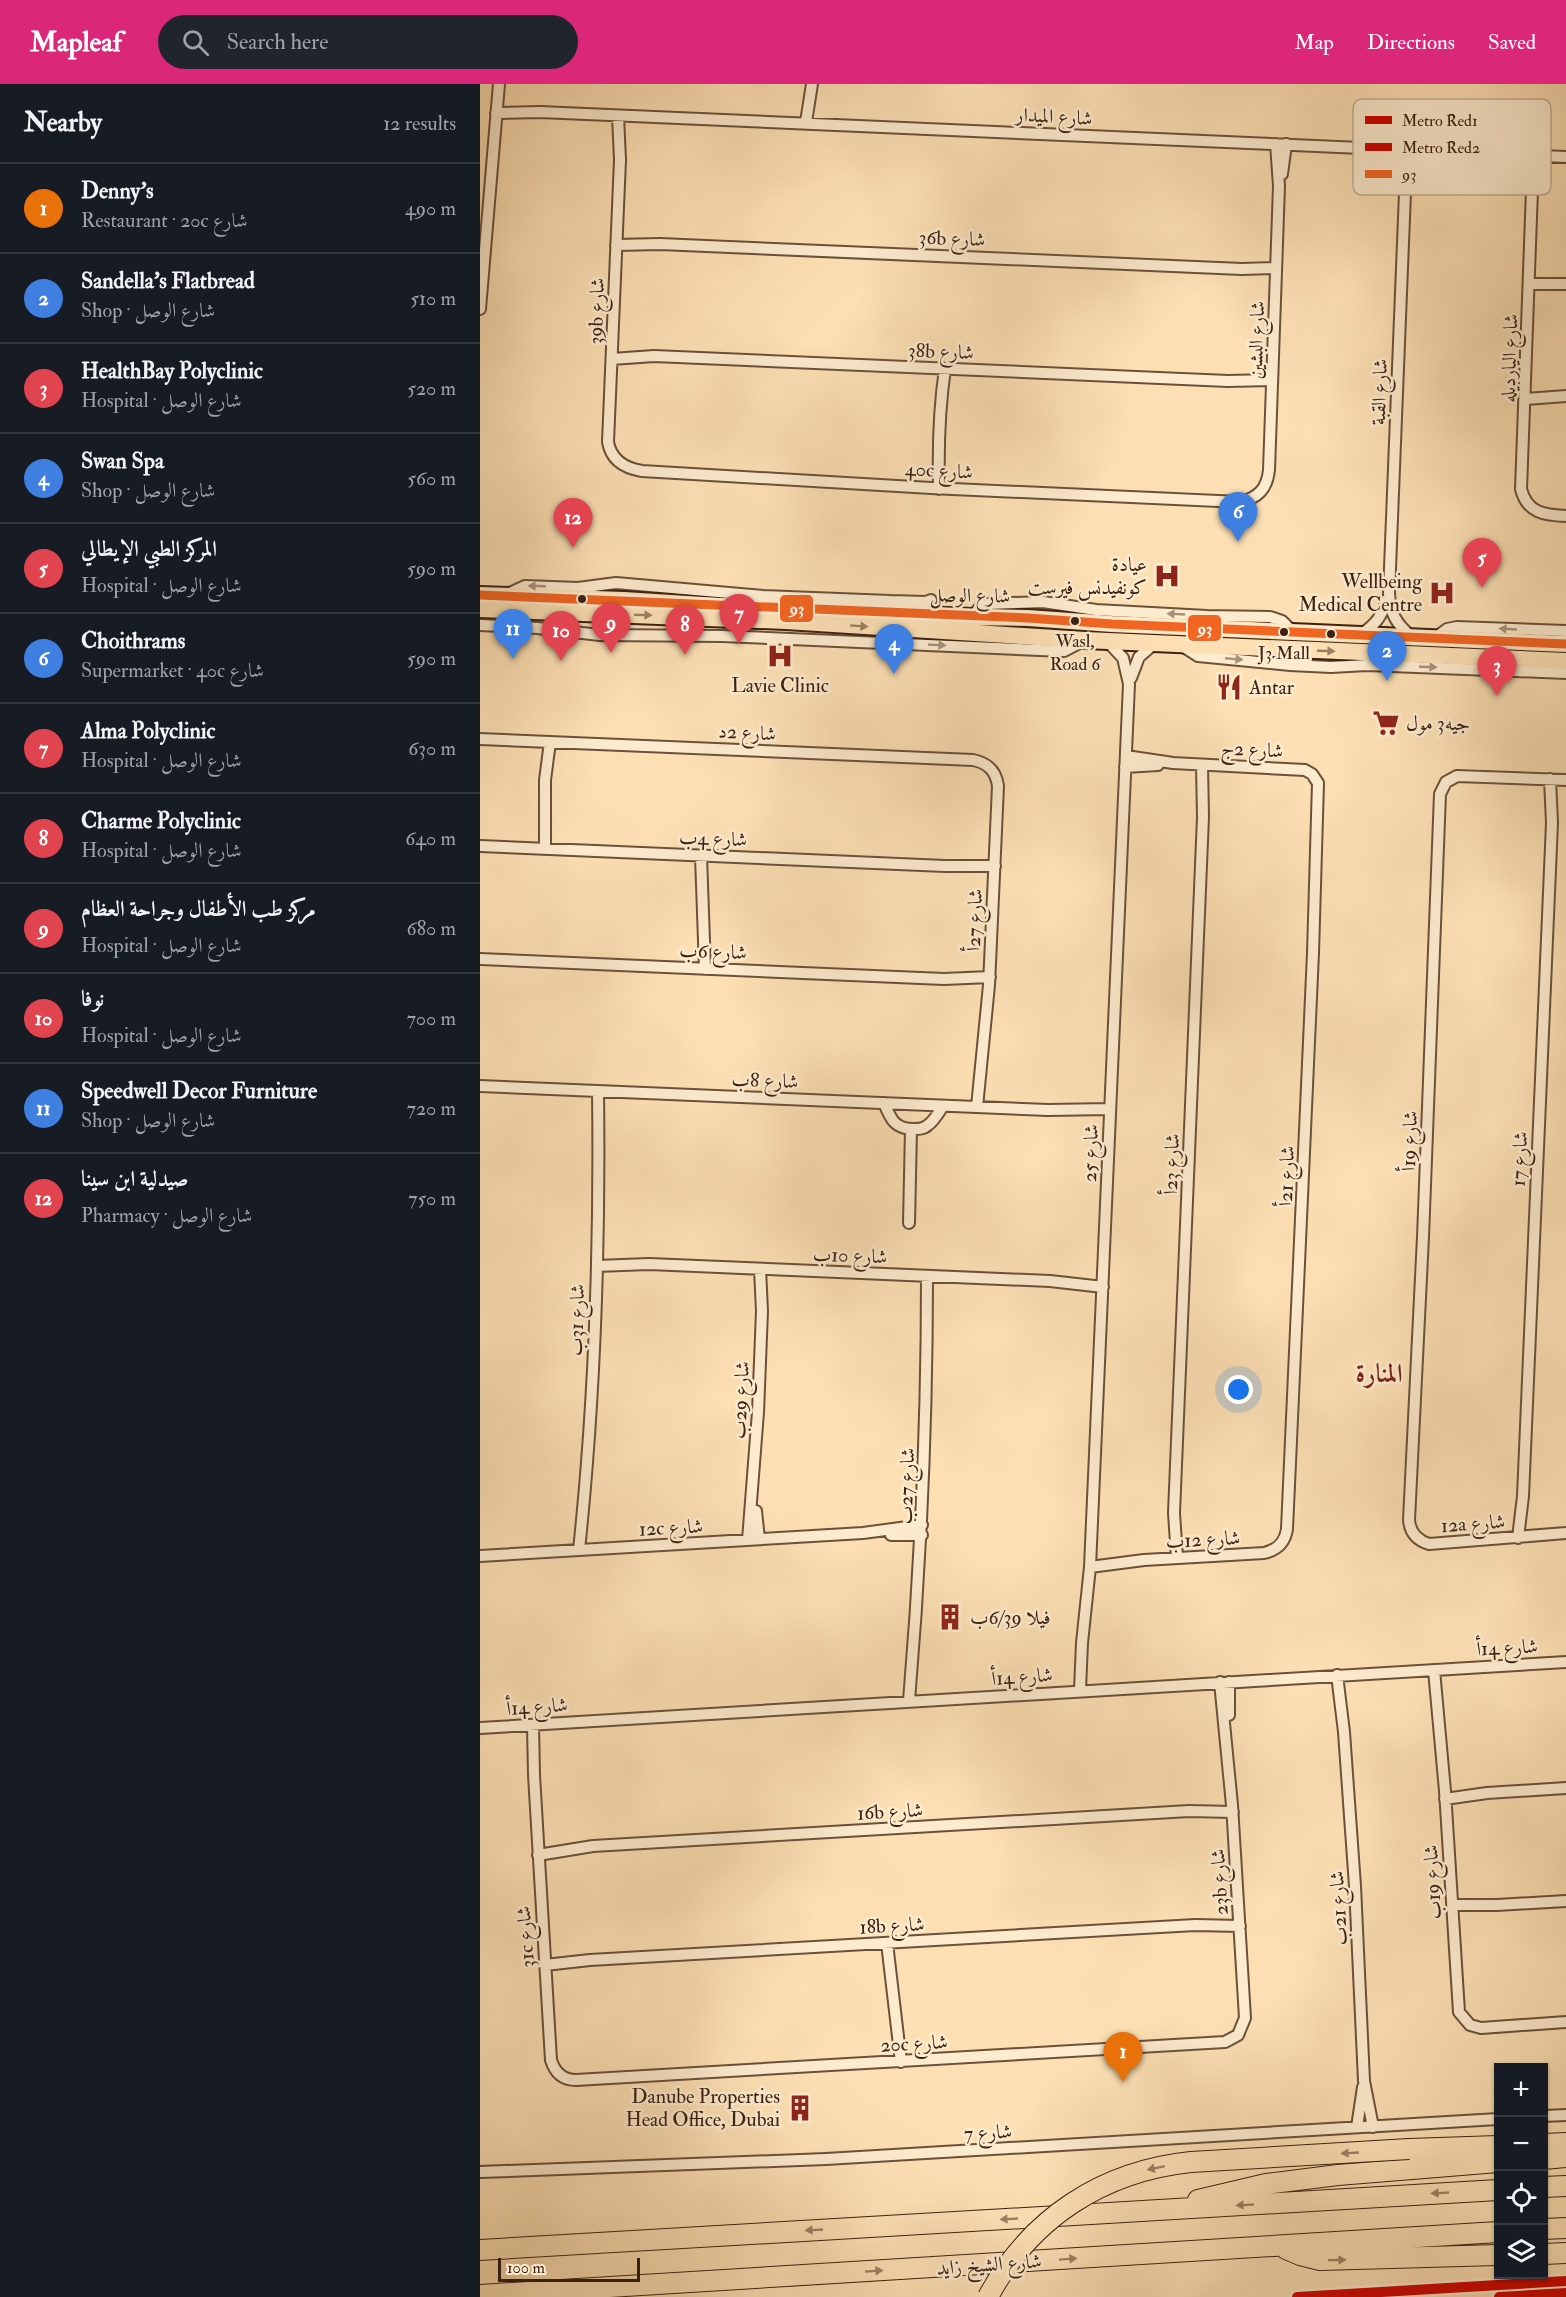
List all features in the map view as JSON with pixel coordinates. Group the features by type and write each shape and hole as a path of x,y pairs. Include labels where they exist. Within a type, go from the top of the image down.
{"highway":[{"path":"1548,2144 1566,2143"},
{"path":"988,2297 1012,2258 1043,2224 1087,2193 1120,2178 1155,2167 1182,2163 1408,2149 1494,2146"},
{"path":"1548,2158 1566,2157"},
{"path":"1174,2209 1210,2196 1266,2184 1361,2172 1494,2162"},
{"path":"1548,2187 1566,2186"},
{"path":"480,2250 1494,2190"},
{"path":"1548,2229 1566,2228"},
{"name":"شارع الشيخ زايد","path":"480,2295 1494,2232"},
{"path":"1281,2246 1300,2255 1320,2260 1494,2255"},
{"path":"1548,2254 1566,2253"},
{"path":"626,2297 648,2285"}],"main road":[{"name":"شارع الوصل","path":"480,595 501,598 624,600 1566,644"},
{"name":"شارع الوصل","path":"480,609 786,621 1085,640 1566,661"}],"street":[{"path":"480,309 499,84"},
{"path":"809,122 812,84"},
{"name":"شارع الميدار","path":"497,109 1353,147"},
{"name":"39b شارع","path":"617,461 610,452 608,442 622,116"},
{"name":"شارع البشين","path":"1260,493 1265,487 1269,470 1281,144"},
{"name":"شارع الميدار","path":"1551,157 1566,157"},
{"name":"شارع القبة","path":"1405,195 1389,593 1393,617 1412,637"},
{"name":"شارع اليارديله","path":"1532,195 1521,489 1529,506 1546,515 1566,516"},
{"name":"36b شارع","path":"616,241 1276,272"},
{"path":"1529,280 1565,284"},
{"name":"38b شارع","path":"612,355 1272,384"},
{"path":"935,488 940,369"},
{"path":"1526,395 1565,396"},
{"name":"40c شارع","path":"617,461 628,468 642,471 935,488 1240,502 1260,493"},
{"path":"501,598 525,586 578,588 616,583 763,596 926,602 931,600"},
{"name":"شارع القبة","path":"1359,635 1374,626 1380,618 1389,593"},
{"path":"890,601 903,614"},
{"path":"480,626 537,628 600,635 722,636 1064,651 1085,640"},
{"path":"1435,639 1447,629 1457,627 1566,631"},
{"name":"شارع 25","path":"1084,1690 1085,1624 1091,1563 1129,684 1123,658 1107,641"},
{"name":"شارع 25","path":"1129,684 1137,661 1155,643"},
{"path":"1179,644 1198,656 1290,665 1331,667 1364,665 1566,673"},
{"name":"شارع 2د","path":"480,739 973,760 983,763 992,770 998,786"},
{"path":"541,849 546,742"},
{"name":"شارع 2ج","path":"1126,762 1305,771 1316,778 1319,788"},
{"name":"شارع 23أ","path":"1172,1559 1206,765"},
{"name":"شارع 19أ","path":"1409,1520 1424,1237 1440,794 1446,782 1453,777 1461,776 1558,780"},
{"name":"شارع 17","path":"1522,1538 1552,823 1558,780"},
{"name":"شارع 27أ","path":"982,1108 998,786"},
{"name":"شارع 21أ","path":"1264,1553 1282,1544 1287,1529 1319,788"},
{"name":"شارع 4ب","path":"480,846 994,870"},
{"path":"700,969 705,856"},
{"name":"شارع 6ب","path":"480,959 990,981"},
{"name":"شارع 8ب","path":"480,1086 1110,1113"},
{"name":"شارع 31ب","path":"584,1550 602,1092"},
{"path":"884,1103 894,1123 899,1127 911,1129 920,1129 929,1125 943,1106"},
{"path":"909,1223 911,1129"},
{"name":"شارع 10ب","path":"597,1262 1103,1282"},
{"name":"شارع 29ب","path":"754,1540 753,1490 763,1269"},
{"name":"شارع 27ب","path":"914,1700 931,1276"},
{"name":"12a شارع","path":"1409,1520 1416,1537 1429,1544 1566,1535"},
{"name":"12c شارع","path":"480,1556 922,1530"},
{"name":"شارع 12ب","path":"1091,1563 1264,1553"},
{"name":"شارع 14أ","path":"480,1728 1566,1662"},
{"name":"شارع 19ب","path":"1437,1670 1459,2012 1470,2025 1481,2028 1566,2022"},
{"name":"شارع 21ب","path":"1341,1675 1356,1886 1364,2081 1373,2127"},
{"name":"23b شارع","path":"1224,1682 1240,1922 1244,2023"},
{"name":"31c شارع","path":"529,1725 551,2060 560,2075 576,2080"},
{"path":"1445,1795 1566,1788"},
{"name":"16b شارع","path":"538,1850 1233,1808"},
{"path":"1452,1909 1566,1901"},
{"name":"18b شارع","path":"545,1961 1240,1922"},
{"path":"891,1943 897,2062"},
{"name":"20c شارع","path":"576,2080 1225,2042 1238,2035 1244,2023"},
{"name":"شارع 21ب","path":"1357,2127 1364,2081"},
{"path":"1548,2116 1566,2115"},
{"name":"شارع 7","path":"480,2172 826,2159 1494,2119"}],"metro line":[{"name":"Red1","path":"1297,2297 1566,2281"},
{"name":"Red2","path":"1499,2297 1566,2293"}],"transit line":[{"name":"93","path":"480,595 1566,644"}],"place":[{"name":"Choithrams","path":"1238,542"},
{"name":"صيدلية ابن سينا","path":"573,548"},
{"name":"عيادة كونفيدنس فيرست","path":"1167,576"},
{"name":"المركز الطبي الإيطالي","path":"1482,588"},
{"name":"Wellbeing Medical Centre","path":"1442,593"},
{"name":"Wasl, Road 6","path":"1075,621"},
{"name":"J3 Mall","path":"1284,632"},
{"name":"Alma Polyclinic","path":"739,644"},
{"name":"مركز طب الأطفال وجراحة العظام","path":"611,653"},
{"name":"Charme Polyclinic","path":"685,655"},
{"name":"Lavie Clinic","path":"780,656"},
{"name":"Speedwell Decor Furniture","path":"513,659"},
{"name":"نوفا","path":"561,661"},
{"name":"Swan Spa","path":"894,674"},
{"name":"Sandella's Flatbread","path":"1387,681"},
{"name":"Antar","path":"1229,687"},
{"name":"HealthBay Polyclinic","path":"1497,696"},
{"name":"جيه3 مول","path":"1386,723"},
{"name":"فيلا 6/39ب","path":"950,1617"},
{"name":"Denny's","path":"1123,2082"},
{"name":"Danube Properties Head Office, Dubai","path":"800,2108"}],"district":[{"name":"المنارة","path":"1379,1373"}]}
